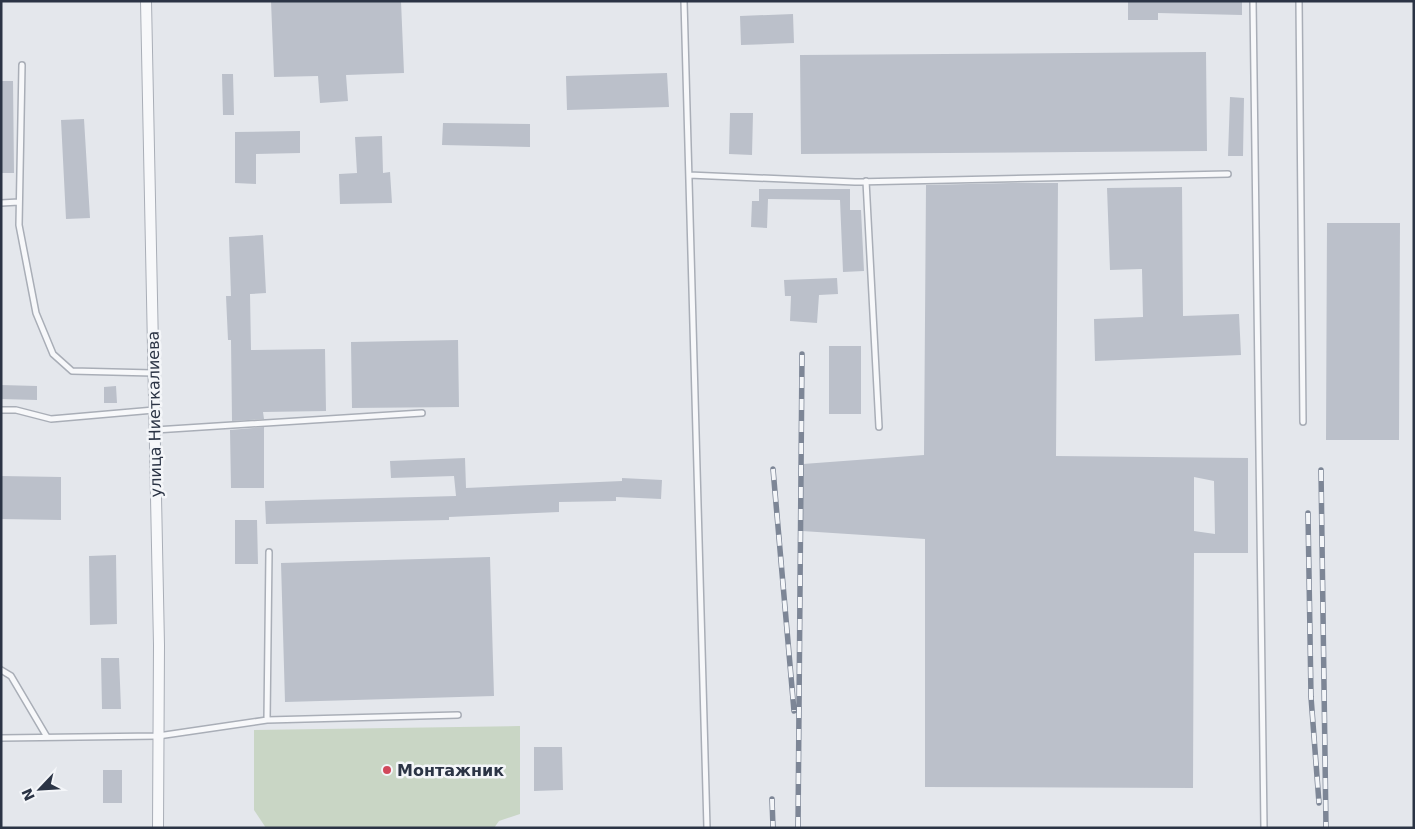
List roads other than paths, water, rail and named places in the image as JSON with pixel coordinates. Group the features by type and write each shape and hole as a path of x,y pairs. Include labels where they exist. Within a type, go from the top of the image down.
{"street":[{"name":"улица Ниеткалиева","path":"146,1 155,430 158,828"}],"lane":[{"path":"684,1 707,828"},
{"path":"1253,1 1264,828"},
{"path":"1299,1 1303,422"},
{"path":"22,65 19,226 36,313 53,354 72,370 154,373"},
{"path":"689,175 866,182 1228,174"},
{"path":"866,182 879,428"},
{"path":"1,202 19,202"},
{"path":"1,410 16,410 51,419 154,410"},
{"path":"155,430 422,413"},
{"path":"267,720 269,552"},
{"path":"1,670 11,676 47,737"},
{"path":"1,738 158,736 267,720 458,715"}],"railway":[{"path":"798,828 802,354"},
{"path":"773,469 794,711"},
{"path":"1321,470 1326,828"},
{"path":"1308,513 1311,697 1319,803"},
{"path":"772,799 773,828"}],"place":[{"name":"Монтажник","path":"387,770"}]}
